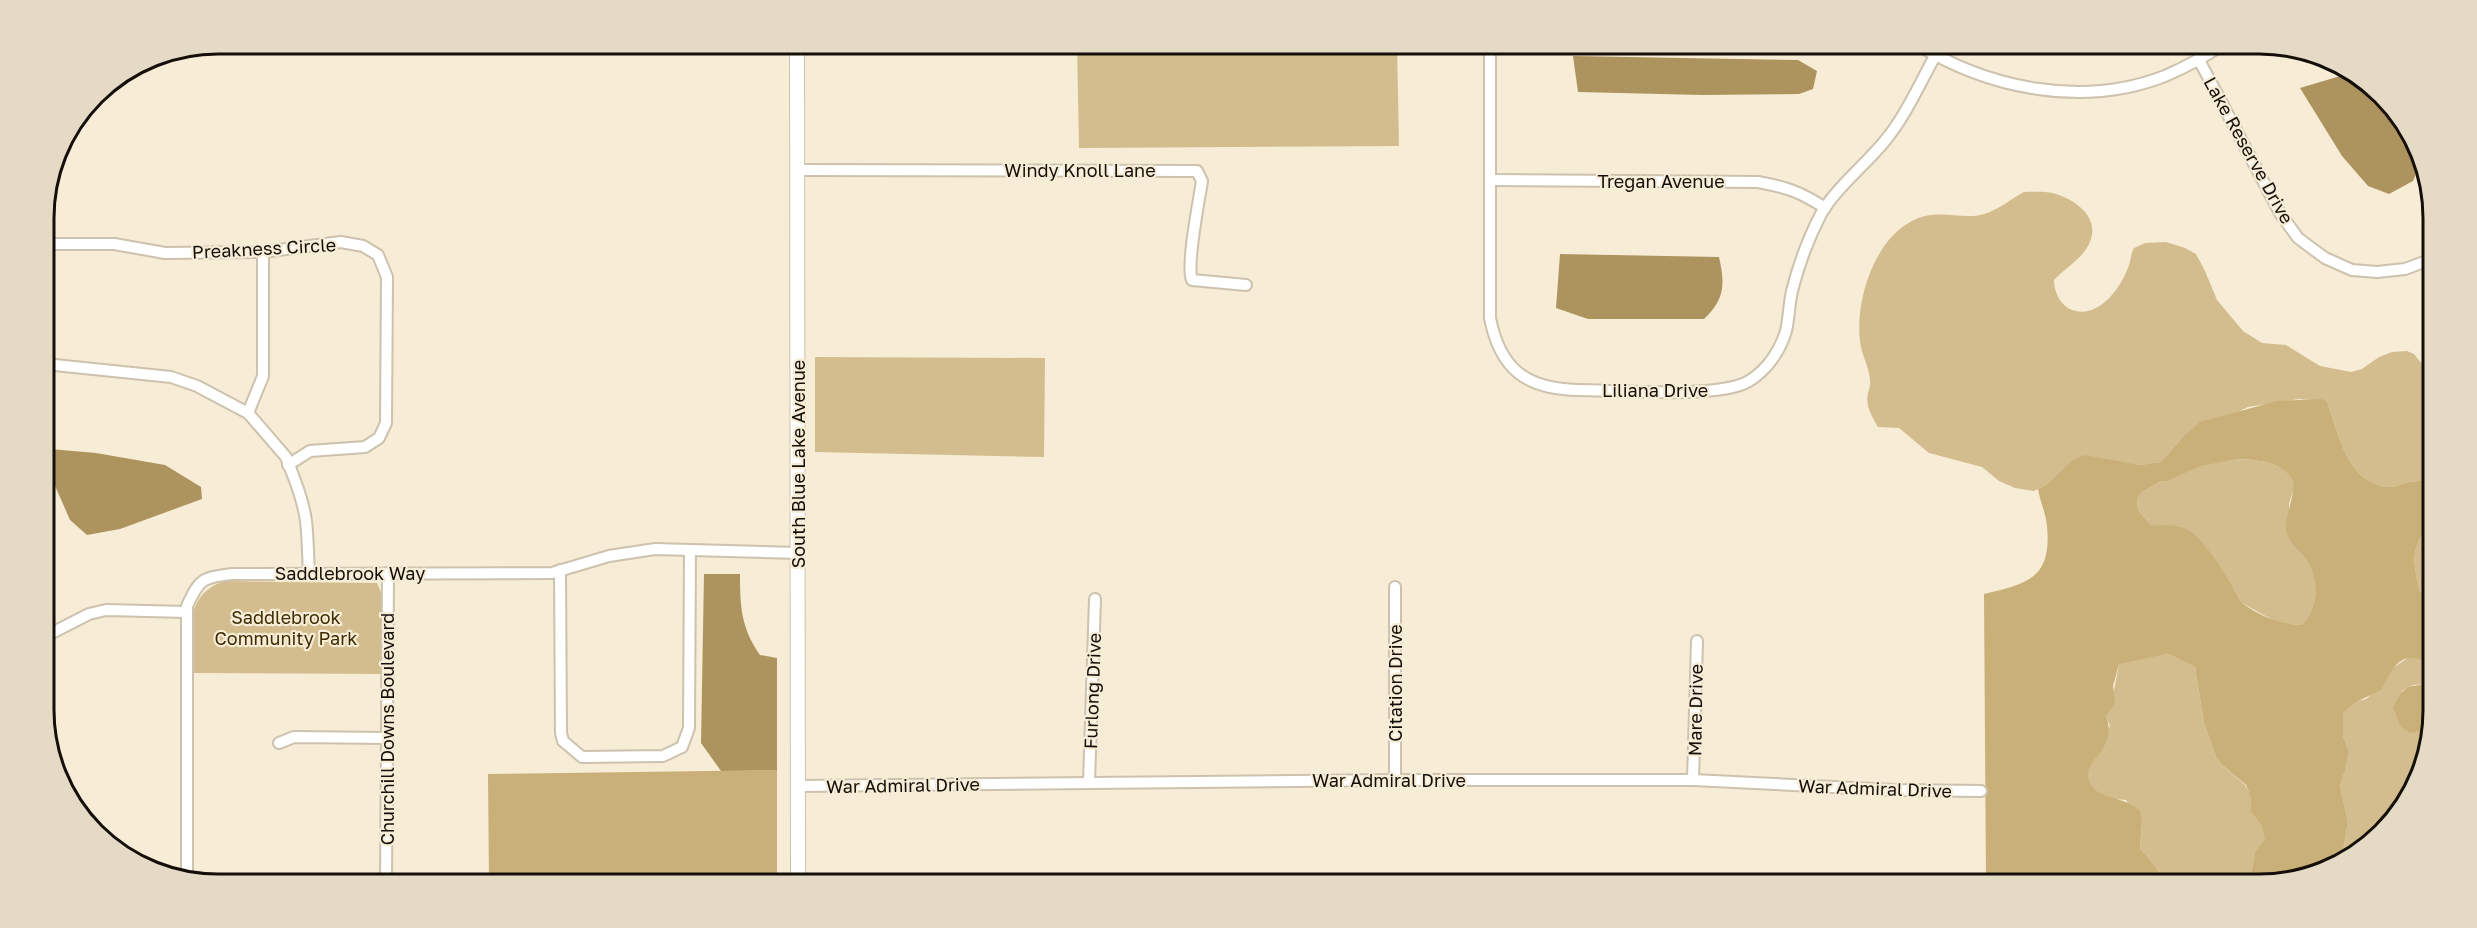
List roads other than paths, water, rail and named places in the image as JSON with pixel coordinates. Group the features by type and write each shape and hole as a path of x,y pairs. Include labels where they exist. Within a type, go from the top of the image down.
{"main road":[{"name":"South Blue Lake Avenue","path":"797,54 798,874"}],"street":[{"name":"Liliana Drive","path":"1490,54 1490,318 1494,339 1504,360 1537,384 1563,390 1710,391 1748,382 1767,368 1782,343 1799,266 1810,235 1825,208 1886,140 1935,56"},
{"path":"1932,54 1966,70 2005,84 2046,91 2115,89 2164,76 2209,54"},
{"name":"Lake Reserve Drive","path":"2199,60 2280,213 2298,238 2325,258 2352,270 2377,272 2405,269 2423,262"},
{"name":"Windy Knoll Lane","path":"796,170 1197,171 1202,181 1191,249 1189,273 1192,280 1246,285"},
{"name":"Tregan Avenue","path":"1490,180 1758,182 1789,188 1806,195 1825,208"},
{"name":"Preakness Circle","path":"54,244 114,244 165,253 263,252 341,242 363,246 378,255 387,277 386,423 379,438 365,447 310,451 288,465"},
{"path":"248,413 263,376 263,252"},
{"path":"54,365 171,377 197,386 248,413 286,458 299,491 306,519 309,573"},
{"name":"Saddlebrook Way","path":"186,871 187,606 196,587 206,577 232,574 309,573 552,573 609,556 655,549 799,553"},
{"path":"560,570 561,733 563,741 582,757 663,756 682,747 690,728 690,550"},
{"name":"Churchill Downs Boulevard","path":"386,874 388,573"},
{"name":"Citation Drive","path":"1395,586 1395,780"},
{"name":"Furlong Drive","path":"1089,782 1095,599"},
{"path":"54,632 89,615 106,610 187,612"},
{"name":"Mare Drive","path":"1693,780 1697,641"},
{"path":"279,743 294,736 387,738"},
{"name":"War Admiral Drive","path":"797,786 1089,782 1693,780 1893,790 1981,790"}],"park label":[{"name":"Saddlebrook Community Park","path":"286,627"}]}
